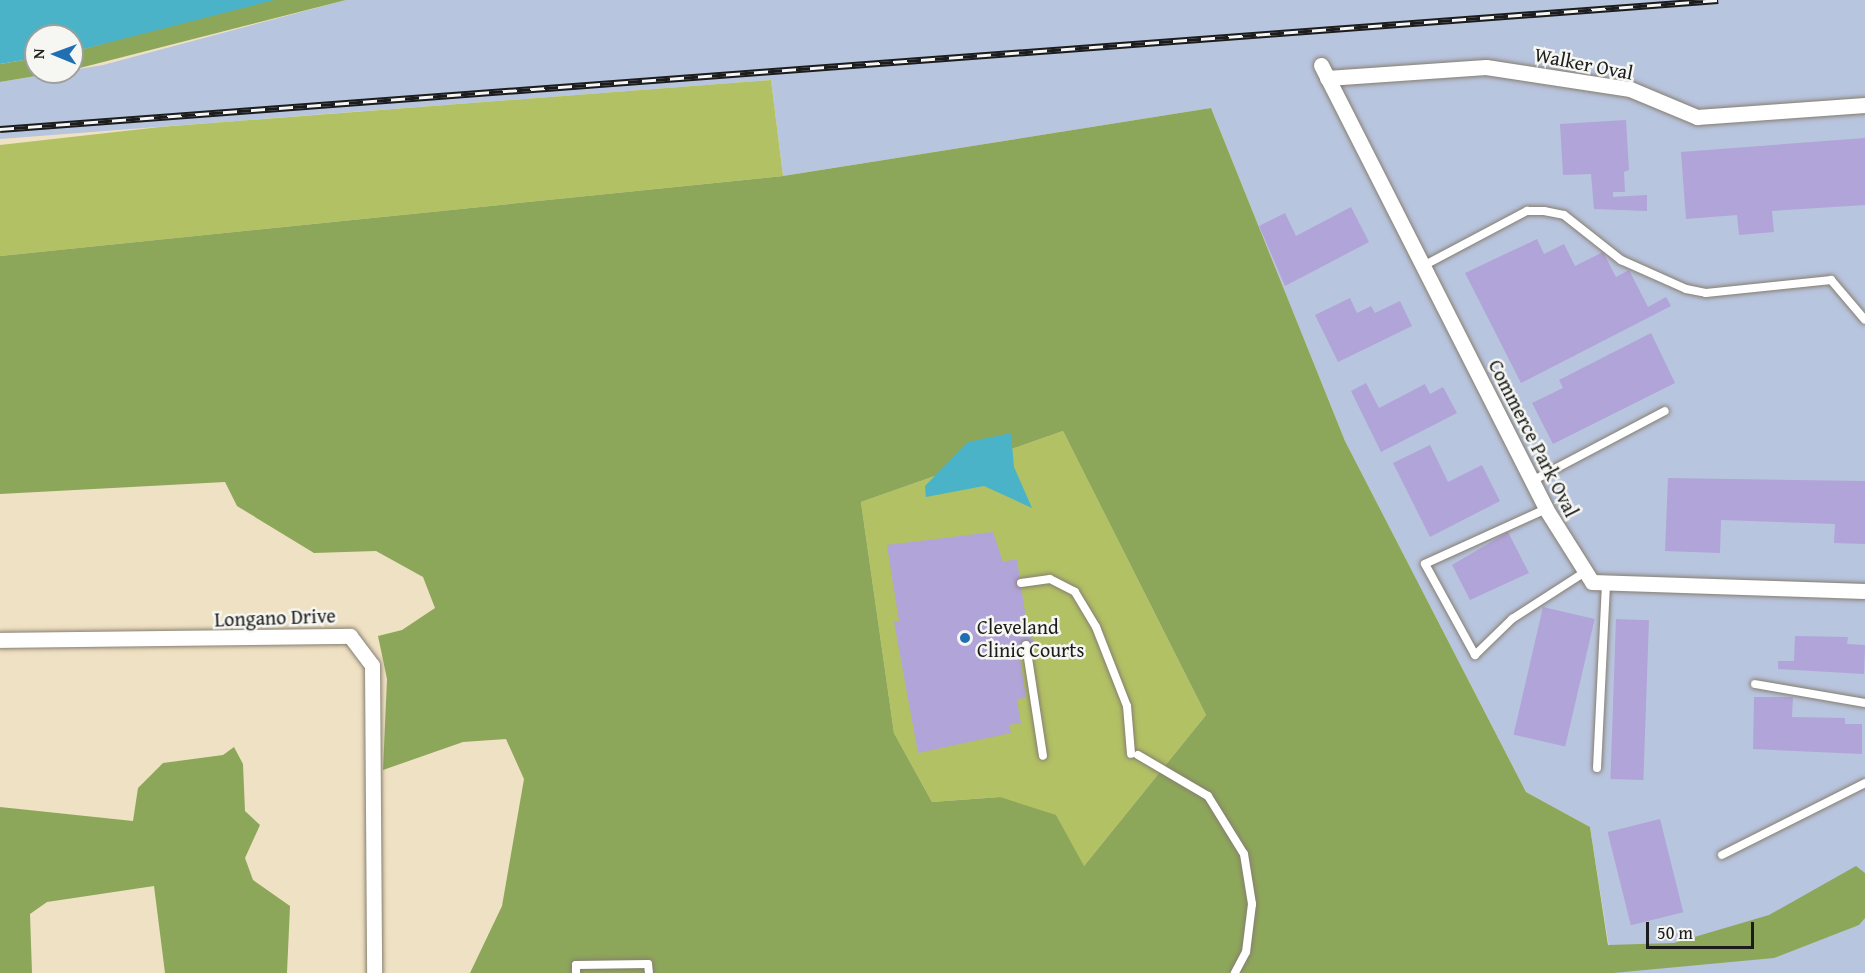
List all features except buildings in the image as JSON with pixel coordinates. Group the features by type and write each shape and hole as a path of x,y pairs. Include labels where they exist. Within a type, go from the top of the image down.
{"street":[{"name":"Walker Oval","path":"1324,71 1486,67 1630,89 1696,117 1865,105"},
{"name":"Commerce Park Oval","path":"1324,71 1546,509 1585,572 1606,586"},
{"path":"1606,586 1865,591"},
{"name":"Longano Drive","path":"0,640 350,636 372,664 375,973"}],"lane":[{"path":"1423,266 1527,211 1544,211 1564,215 1621,260 1686,289 1706,293 1831,280 1865,320"},
{"path":"1532,481 1665,411"},
{"path":"1546,509 1425,564 1475,655 1512,619 1585,572"},
{"path":"1021,583 1050,579 1075,592 1120,687 1135,754 1208,796 1244,854 1251,904 1246,952 1235,973"},
{"path":"1597,768 1606,586"},
{"path":"1026,645 1043,756"},
{"path":"1755,684 1865,703"},
{"path":"1722,855 1865,783"},
{"path":"576,973 576,965 648,964 649,973"}],"shaded area":[{"path":"346,0 1865,0 1865,973 1613,973 1590,827 1526,792 1345,441 1211,108 783,176 771,80 0,139 0,82 24,78 24,84 84,84 84,68"}],"green space":[{"path":"263,0 346,0 84,67 84,49"},
{"path":"24,60 24,78 0,82 0,64"},
{"path":"771,80 783,176 0,256 0,145 160,127"},
{"path":"1211,108 1345,441 1526,792 1590,827 1608,945 1674,943 1769,915 1856,866 1865,873 1865,918 1859,925 1774,958 1613,973 470,973 502,906 524,779 506,739 463,742 383,770 387,679 378,636 402,630 435,608 423,577 376,551 314,553 237,506 225,482 0,494 0,256 783,176","holes":["1063,431 1206,715 1084,866 1056,815 1000,797 932,802 894,733 861,502"]},
{"path":"1063,431 1206,715 1084,866 1000,797 932,802 894,733 861,502"},
{"path":"234,747 243,764 245,811 260,825 245,858 253,880 290,906 287,973 165,973 154,886 47,902 30,914 32,973 0,973 0,807 133,821 138,788 163,763 223,755"}],"water":[{"path":"0,0 274,0 84,49 84,24 24,24 24,60 0,64"},
{"path":"1011,433 1014,467 1032,508 984,486 926,497 925,486 968,442"}],"railway":[{"path":"0,129 1718,0"}],"place":[{"name":"Cleveland Clinic Courts","path":"965,638"}]}
